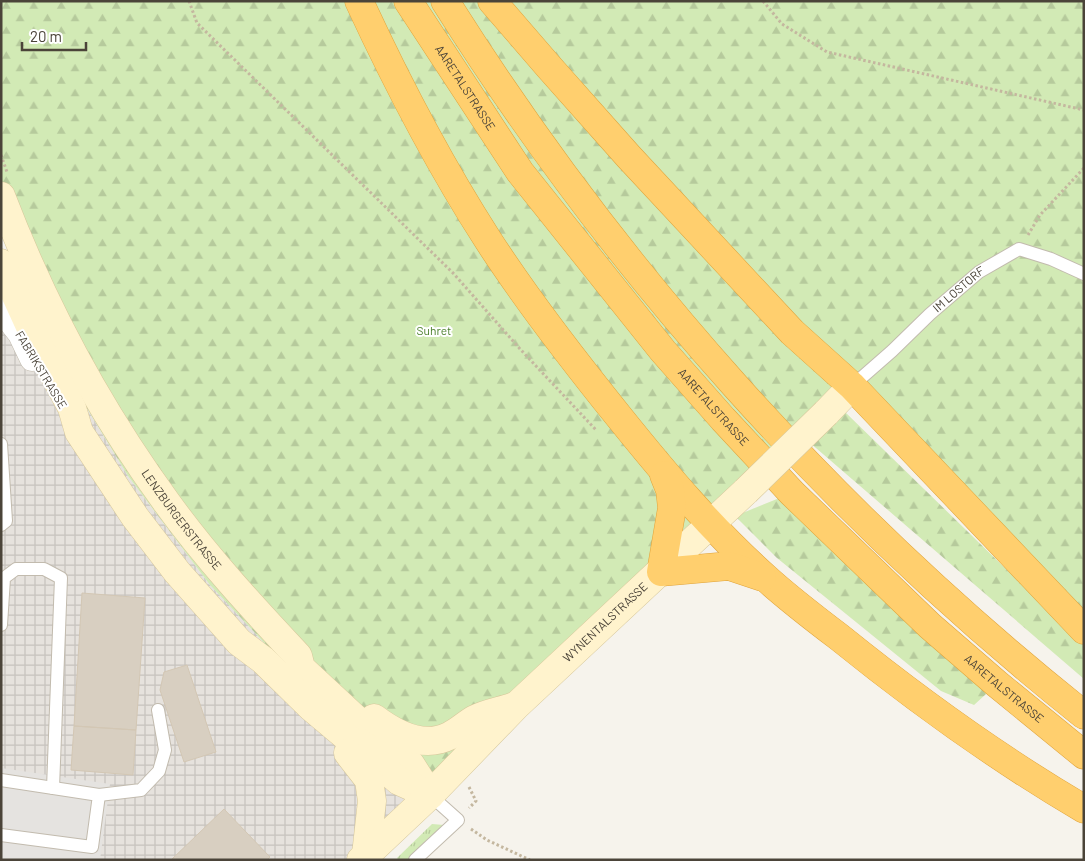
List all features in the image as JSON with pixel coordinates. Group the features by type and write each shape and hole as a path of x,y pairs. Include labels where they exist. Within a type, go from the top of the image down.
{"highway":[{"path":"359,1 404,95 444,168 488,240 529,300 579,367 661,469 711,524 766,578 886,676 992,752 1041,784 1084,808"},
{"name":"AARETALSTRASSE","path":"408,1 520,172 663,351 723,419 792,493 923,619 997,684 1084,755"},
{"path":"445,1 520,116 577,194 633,266 760,413 824,481 892,548 969,619 1084,715"},
{"path":"492,1 549,68 718,254 792,332 852,386 1084,630"},
{"path":"661,469 670,490 672,508 661,572 729,566 766,578"}],"main road":[{"name":"LENZBURGERSTRASSE","path":"1,196 9,243 62,330 89,381 125,441 166,503 232,585 298,656 301,668 372,734 411,765 430,795"},
{"name":"LENZBURGERSTRASSE","path":"1,263 38,344 72,408 79,432 135,517 177,572 239,642 263,660 311,707 399,781 430,795"},
{"name":"WYNENTALSTRASSE","path":"364,857 430,795 516,706 733,504 852,386"},
{"path":"239,642 252,664 345,749 369,780 372,801 364,857"},
{"path":"298,656 311,661 355,703 378,721 413,740 433,741 448,737 476,718 516,706"}],"street":[{"name":"FABRIKSTRASSE","path":"1,310 20,334 41,376 79,432"}],"lane":[{"name":"IM LOSTORF","path":"852,386 978,272 1019,249"},
{"path":"1019,249 1051,259 1084,274"},
{"path":"1,444 6,521 1,525"},
{"path":"1,625 4,578 16,569 44,569 61,578 53,788"},
{"path":"1,780 99,795 141,790 159,771 165,750 158,710"},
{"path":"1,835 92,847 99,795"},
{"name":"LENZBURGERSTRASSE","path":"430,795 458,820"},
{"path":"415,860 458,820"}],"path":[{"path":"189,1 197,23 454,274 600,435"},
{"path":"763,1 782,24 827,52 1084,110"},
{"path":"1019,249 1040,215 1084,168"},
{"path":"458,820 487,840 530,860"}],"shaded area":[{"path":"1,322 51,349 128,476 210,585 301,682 430,795 361,860 1,860"},
{"path":"1,768 110,784 100,860 1,859"}],"green space":[{"name":"Suhret","path":"1,1 1084,1 1084,630 851,387 430,795 301,682 210,585 128,476 51,349 1,232"},
{"path":"844,411 1084,645 1084,679 809,442"},
{"path":"792,493 997,684 974,705 941,691 777,558 735,516"},
{"path":"432,824 444,825 409,860 398,860 397,858"}],"building":[{"path":"82,593 145,598 136,730 74,726"},
{"path":"187,665 216,752 184,762 160,690 164,672"},
{"path":"74,726 136,730 133,775 71,770"},
{"path":"224,809 270,857 267,860 171,860"}]}
